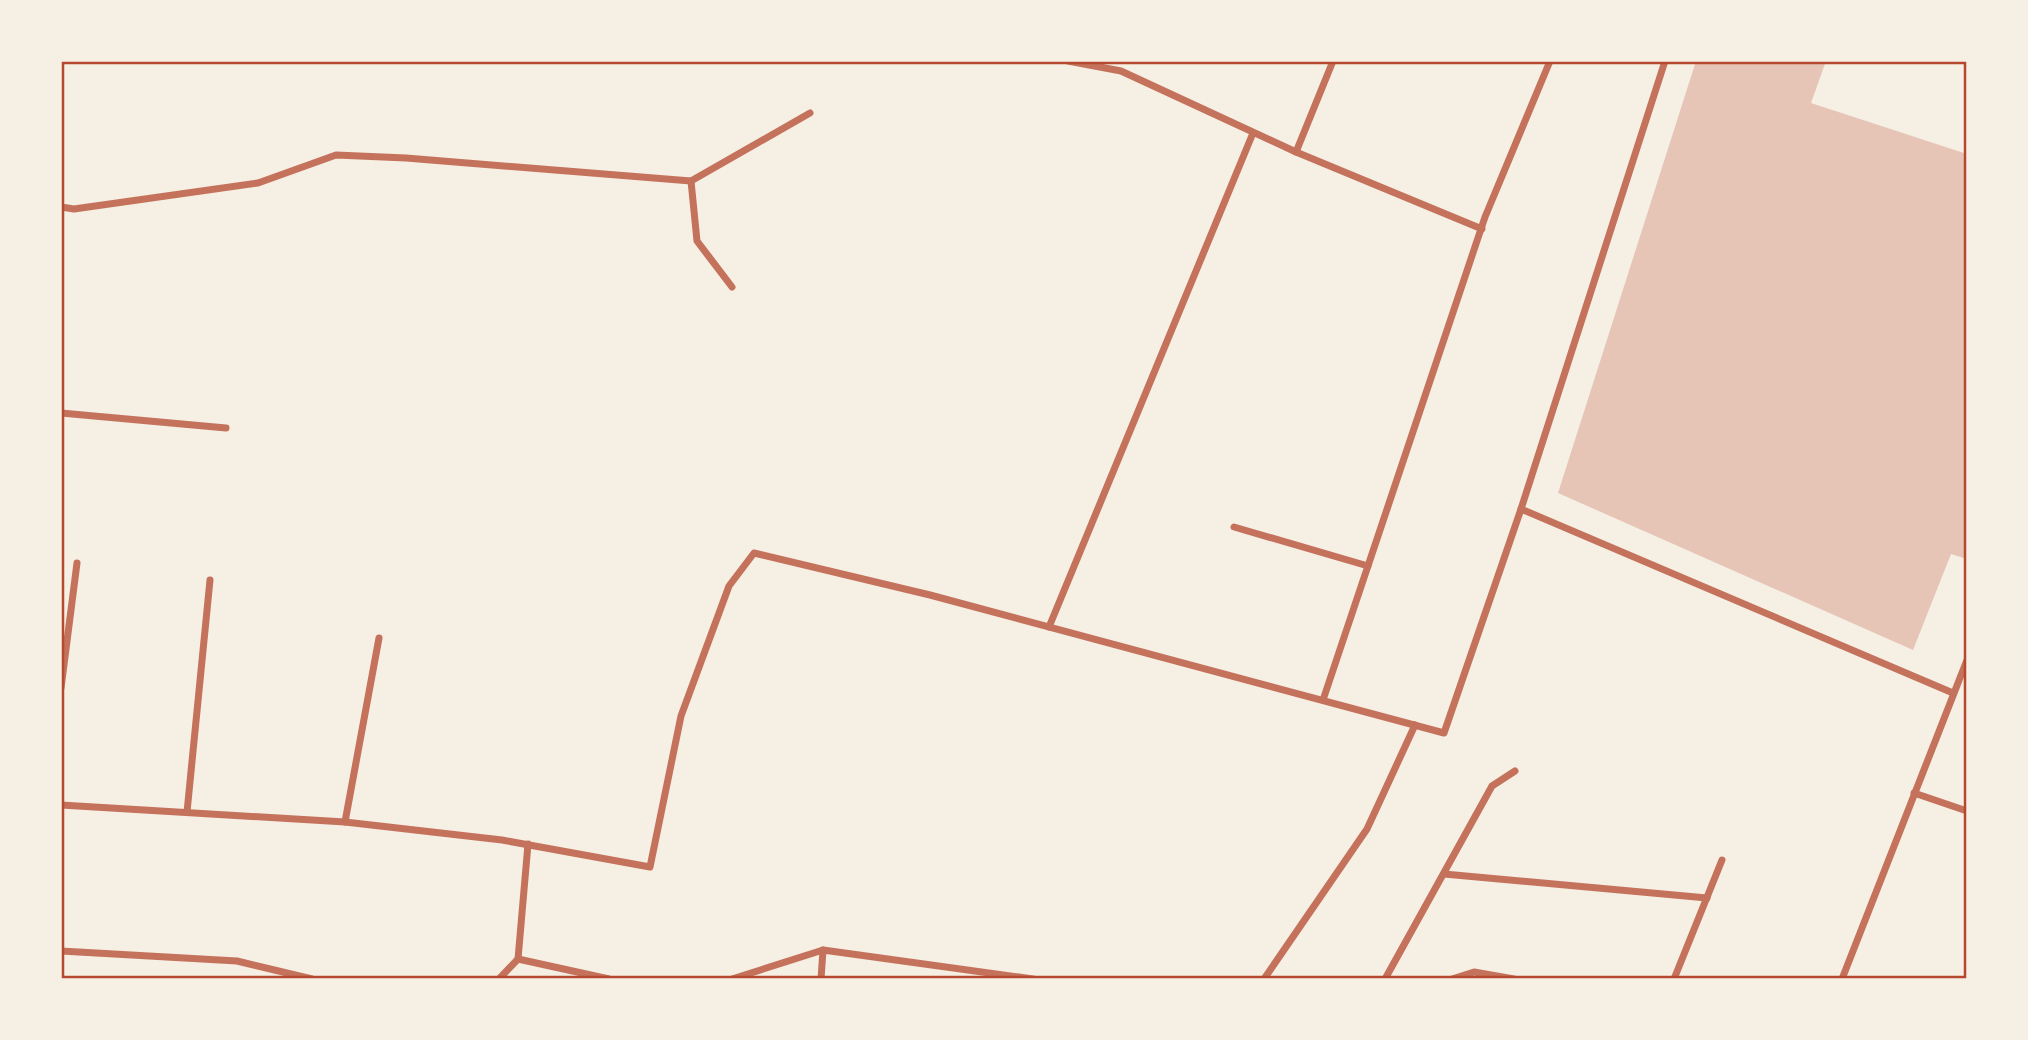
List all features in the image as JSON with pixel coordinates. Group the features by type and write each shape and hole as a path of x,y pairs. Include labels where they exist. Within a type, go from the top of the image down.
{"street":[{"path":"1068,61 1121,71 1296,152 1482,229"},
{"path":"1121,71 1125,61"},
{"path":"1296,152 1333,61"},
{"path":"1323,701 1482,229 1550,61"},
{"path":"61,805 345,822 528,844 650,867 681,716 729,586 754,553 930,595 1444,733 1521,509 1665,61"},
{"path":"61,207 74,209 258,183 336,155 407,158 691,181 810,113"},
{"path":"1049,627 1253,133"},
{"path":"691,181 697,241 732,288"},
{"path":"61,413 226,428"},
{"path":"1521,509 1954,693"},
{"path":"1234,527 1368,566"},
{"path":"61,688 77,563"},
{"path":"187,812 210,580"},
{"path":"345,822 379,638"},
{"path":"1843,979 1967,660"},
{"path":"1264,979 1367,829 1415,725"},
{"path":"1385,979 1492,786 1515,771"},
{"path":"1914,793 1967,811"},
{"path":"499,979 518,959 528,844"},
{"path":"1674,979 1722,860"},
{"path":"1444,874 1707,898"},
{"path":"821,979 823,950"},
{"path":"732,979 823,950 1033,979"},
{"path":"61,951 237,961 312,979"},
{"path":"518,959 609,979"},
{"path":"955,979 956,968"},
{"path":"1452,979 1474,975 1514,979"}],"building":[{"path":"1696,61 1826,61 1811,103 1967,154 1967,559 1951,554 1913,650 1558,493"}]}
